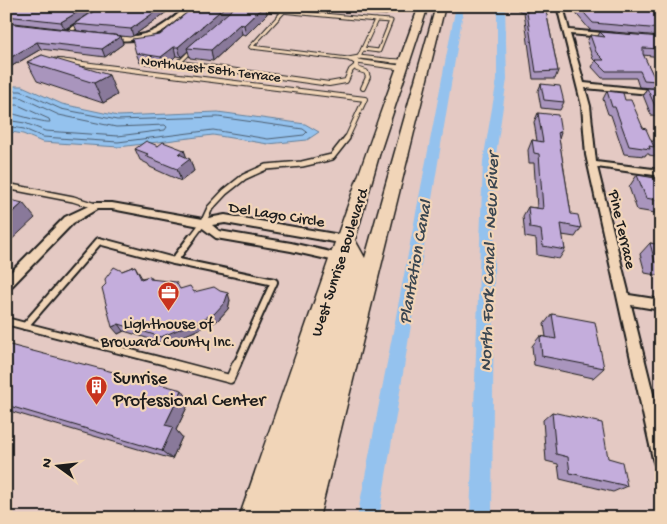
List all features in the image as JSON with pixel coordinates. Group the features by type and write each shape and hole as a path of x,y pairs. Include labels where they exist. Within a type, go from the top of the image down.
{"highway":[{"name":"West Sunrise Boulevard","path":"253,518 343,249 373,152 424,6"},
{"name":"West Sunrise Boulevard","path":"305,518 440,6"},
{"path":"404,65 411,68 409,76 418,95"},
{"path":"373,152 379,167 361,227 363,232 378,242"},
{"path":"280,518 356,259 343,249"}],"street":[{"path":"66,33 110,6"},
{"path":"96,36 131,40 146,38 156,34 192,6"},
{"name":"Pine Terrace","path":"560,6 588,120 589,146 661,459"},
{"path":"58,32 76,34"},
{"path":"567,32 623,37"},
{"path":"580,85 661,93"},
{"path":"593,164 661,173"},
{"path":"6,285 69,220 95,206"},
{"name":"Del Lago Circle","path":"95,206 112,206 203,223 225,219 343,249"},
{"name":"Del Lago Circle","path":"203,223 216,234 291,247 343,249"},
{"path":"623,299 661,305"}],"lane":[{"path":"298,6 309,6"},
{"path":"323,6 386,13 388,9 354,6"},
{"path":"258,9 391,21 379,51 363,49"},
{"path":"284,11 251,47 348,59 359,57 404,65"},
{"path":"359,57 376,20"},
{"path":"194,48 180,60 180,63 329,84 346,81 356,64"},
{"path":"348,59 356,64 404,65"},
{"name":"Northwest 58th Terrace","path":"53,60 365,98 350,135 332,157 302,164 266,167 244,177 225,192 210,208 203,223"},
{"path":"356,64 357,70 366,72 368,77 363,88"},
{"path":"6,186 73,199 95,206"},
{"path":"174,261 203,223"},
{"path":"6,321 25,326 230,379 274,282 174,261 99,240 25,326"}],"water":[{"path":"6,86 22,86 62,104 118,116 218,112 305,124 319,132 307,140 268,144 213,135 119,147 42,142 23,134 6,131"}],"building":[{"path":"13,6 88,6 61,22 6,16 6,9"},
{"path":"102,6 163,6 131,29 74,24"},
{"path":"195,6 226,6 178,47 174,47 161,57 136,53 132,39 160,35"},
{"path":"236,6 264,6 244,25 240,24 211,50 187,48"},
{"path":"526,6 545,6 558,71 536,72"},
{"path":"578,6 661,6 661,29 593,23"},
{"path":"6,23 121,36 102,49 37,42 6,59"},
{"path":"600,32 661,37 661,49 643,48 643,54 656,81 644,80 640,71 606,71 595,60 604,60 596,52 590,35 605,37"},
{"path":"42,55 109,75 94,83 27,62"},
{"path":"541,84 560,86 564,102 544,100"},
{"path":"647,88 660,89 661,108 656,108"},
{"path":"607,91 623,93 625,100 631,100 643,128 646,129 654,147 649,146 650,149 629,146"},
{"path":"538,113 558,115 561,133 558,132 571,214 578,215 581,228 561,224 565,250 543,246 541,230 530,228 528,207 543,209 539,154 534,153 532,140 543,142"},
{"path":"656,137 661,138 661,148 655,147"},
{"path":"146,141 158,146 163,142 184,150 179,154 190,159 177,169 145,156 148,154 135,149"},
{"path":"637,175 661,179 661,201 646,198"},
{"path":"6,199 23,203 6,218"},
{"path":"650,243 661,245 661,263 655,262"},
{"name":"Lighthouse of Broward County Inc.","path":"135,266 141,279 150,276 150,279 176,282 180,289 190,286 194,292 214,287 228,293 225,302 214,314 161,337 119,324 112,327 102,288 106,284 105,279 114,267 122,271"},
{"path":"552,314 595,322 604,368 542,356 540,336 556,339"},
{"name":"Sunrise Professional Center","path":"6,344 182,390 165,425 173,427 162,451 6,405"},
{"path":"552,412 602,423 608,458 622,462 627,486 570,473 568,457 556,454"}],"waterway":[{"name":"Plantation Canal","path":"368,518 460,6"},
{"name":"North Fork Canal - New River","path":"481,518 489,161 502,79 501,6"}],"place":[{"name":"Lighthouse of Broward County Inc.","path":"168,312"},
{"name":"Sunrise Professional Center","path":"97,406"}]}
